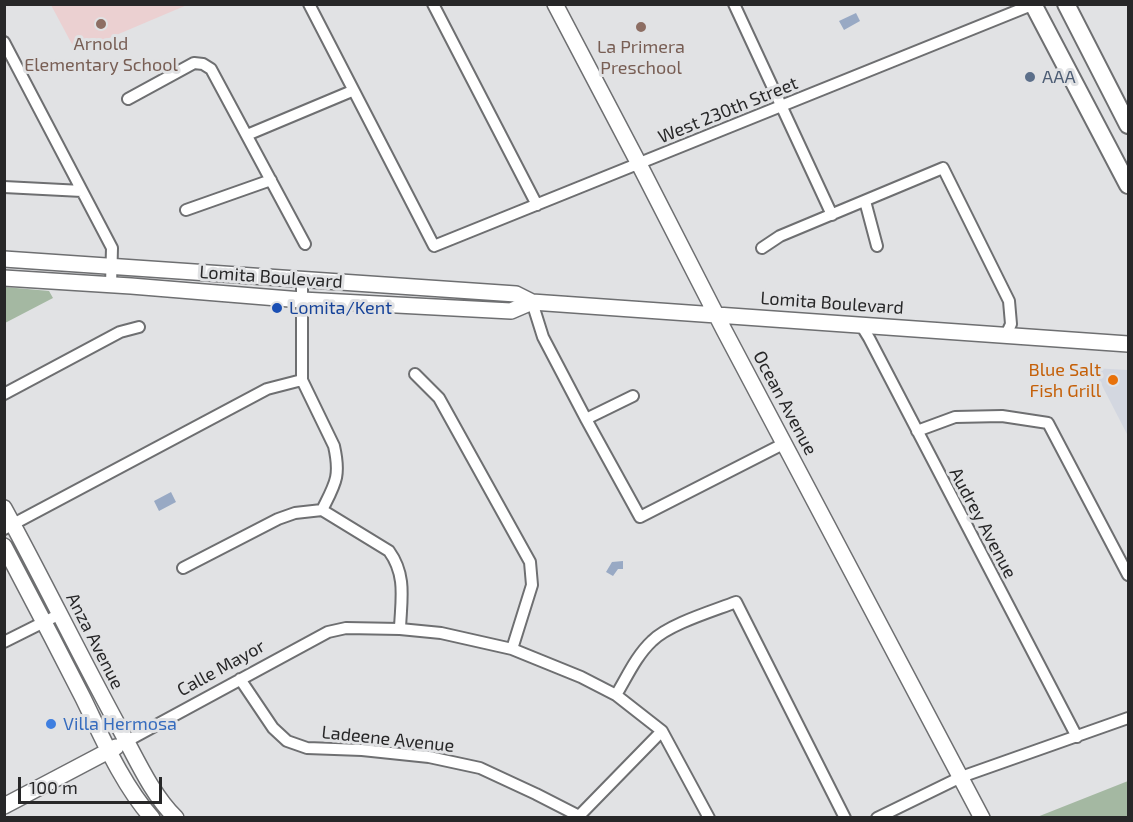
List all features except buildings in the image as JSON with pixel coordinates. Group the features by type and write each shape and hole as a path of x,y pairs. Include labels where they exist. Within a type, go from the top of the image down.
{"main road":[{"name":"Ocean Avenue","path":"555,4 716,315 982,818"},
{"path":"1033,4 1128,185"},
{"path":"1066,4 1128,125"},
{"name":"Lomita Boulevard","path":"4,259 516,294 532,302 1128,344"},
{"name":"Lomita Boulevard","path":"4,278 302,300 511,311 532,302"},
{"name":"Anza Avenue","path":"4,508 9,526 60,614 127,741 159,798 176,818"},
{"name":"Anza Avenue","path":"4,546 116,764 143,807 153,818"},
{"name":"Calle Mayor","path":"4,806 127,741"}],"street":[{"path":"247,135 352,91 309,4"},
{"path":"433,4 537,205"},
{"path":"734,4 832,215"},
{"name":"West 230th Street","path":"352,91 434,246 1033,4"},
{"path":"4,42 112,248 111,285"},
{"path":"128,99 194,63 203,64 211,69 305,244"},
{"path":"762,248 780,237 943,168 1009,301 1011,324 1006,335"},
{"path":"186,210 271,180"},
{"path":"4,187 82,191"},
{"path":"865,201 877,246"},
{"path":"302,279 302,380 334,446 337,457 336,482 322,510"},
{"path":"532,302 543,337 640,517 784,443"},
{"name":"Audrey Avenue","path":"861,325 1077,737"},
{"path":"4,394 120,332 139,327"},
{"path":"416,374 439,398 530,562 532,585 512,649"},
{"path":"9,526 267,389 302,380"},
{"path":"586,419 633,396"},
{"path":"917,431 956,417 1002,416 1048,423 1128,575"},
{"path":"183,568 278,519 295,513 322,510 389,551 396,560 402,580 400,629"},
{"path":"616,695 640,655 653,640 666,630 736,602 845,818"},
{"path":"4,642 60,614"},
{"name":"Calle Mayor","path":"127,741 328,632 346,628 400,629 441,633 512,649 580,677 616,695 662,731"},
{"name":"Ladeene Avenue","path":"240,679 273,728 287,741 308,748 362,750 429,757 480,768 579,816 662,731"},
{"path":"876,818 961,777 1128,718"},
{"path":"662,731 708,818"}],"shaded area":[{"name":"Arnold Elementary School","path":"51,5 187,5 95,44 74,48"},
{"path":"1093,368 1128,370 1128,436"}],"green space":[{"path":"5,287 49,291 53,298 5,323"},
{"path":"1128,781 1128,817 1037,817"}],"water":[{"path":"856,13 860,21 844,30 839,21"},
{"path":"171,492 176,502 159,511 154,501"},
{"path":"623,561 623,569 618,569 613,576 606,572 612,562"}],"place":[{"name":"Arnold Elementary School","path":"101,24"},
{"name":"La Primera Preschool","path":"641,27"},
{"name":"AAA","path":"1030,77"},
{"name":"Lomita/Kent","path":"277,308"},
{"name":"Blue Salt Fish Grill","path":"1113,380"},
{"name":"Villa Hermosa","path":"51,724"}]}
